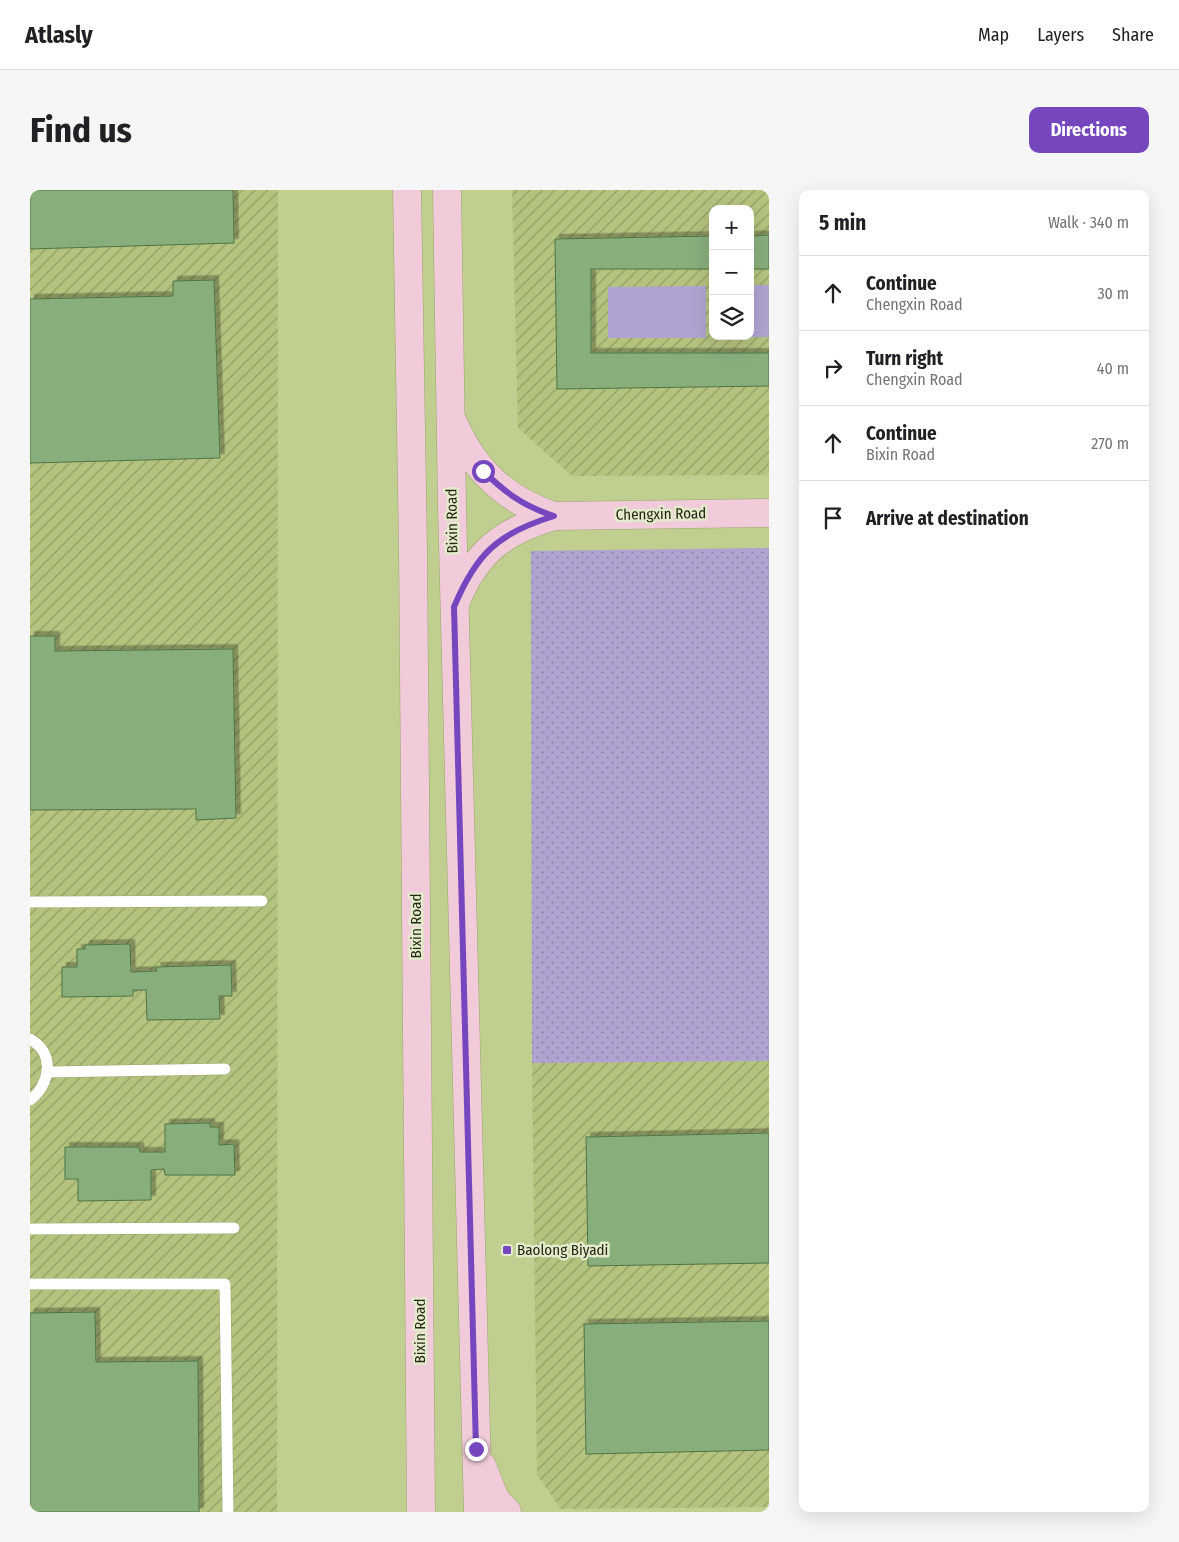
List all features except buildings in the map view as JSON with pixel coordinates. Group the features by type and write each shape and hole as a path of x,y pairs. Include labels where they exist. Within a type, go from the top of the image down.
{"main road":[{"name":"Bixin Road","path":"407,190 413,550 421,1512"},
{"name":"Bixin Road","path":"447,190 454,607 478,1512"},
{"name":"Chengxin Road","path":"451,415 464,446 483,471 506,493 530,508 554,516"},
{"name":"Chengxin Road","path":"454,607 467,576 485,554 509,534 530,523 554,516 769,513"},
{"path":"476,1449 496,1499 508,1512"}],"lane":[{"path":"30,902 262,901"},
{"path":"30,1039 42,1050 47,1060 48,1072 45,1084 39,1093 30,1100"},
{"path":"48,1072 225,1069"},
{"path":"30,1229 234,1228"},
{"path":"30,1284 225,1284 228,1512"}],"shaded area":[{"path":"30,190 278,190 277,1512 30,1512"},
{"path":"512,190 769,190 769,475 572,476 518,428"},
{"path":"754,285 769,285 769,337 754,337"},
{"path":"706,286 706,338 608,338 608,287"},
{"path":"769,548 769,1061 532,1063 531,551"},
{"path":"769,1061 769,1507 561,1509 537,1475 532,1063"}],"place":[{"name":"Baolong Biyadi","path":"507,1250"}],"route":[{"path":"476,1449 454,607 467,576 485,554 509,534 530,523 554,516 530,508 506,493 483,471"}]}
